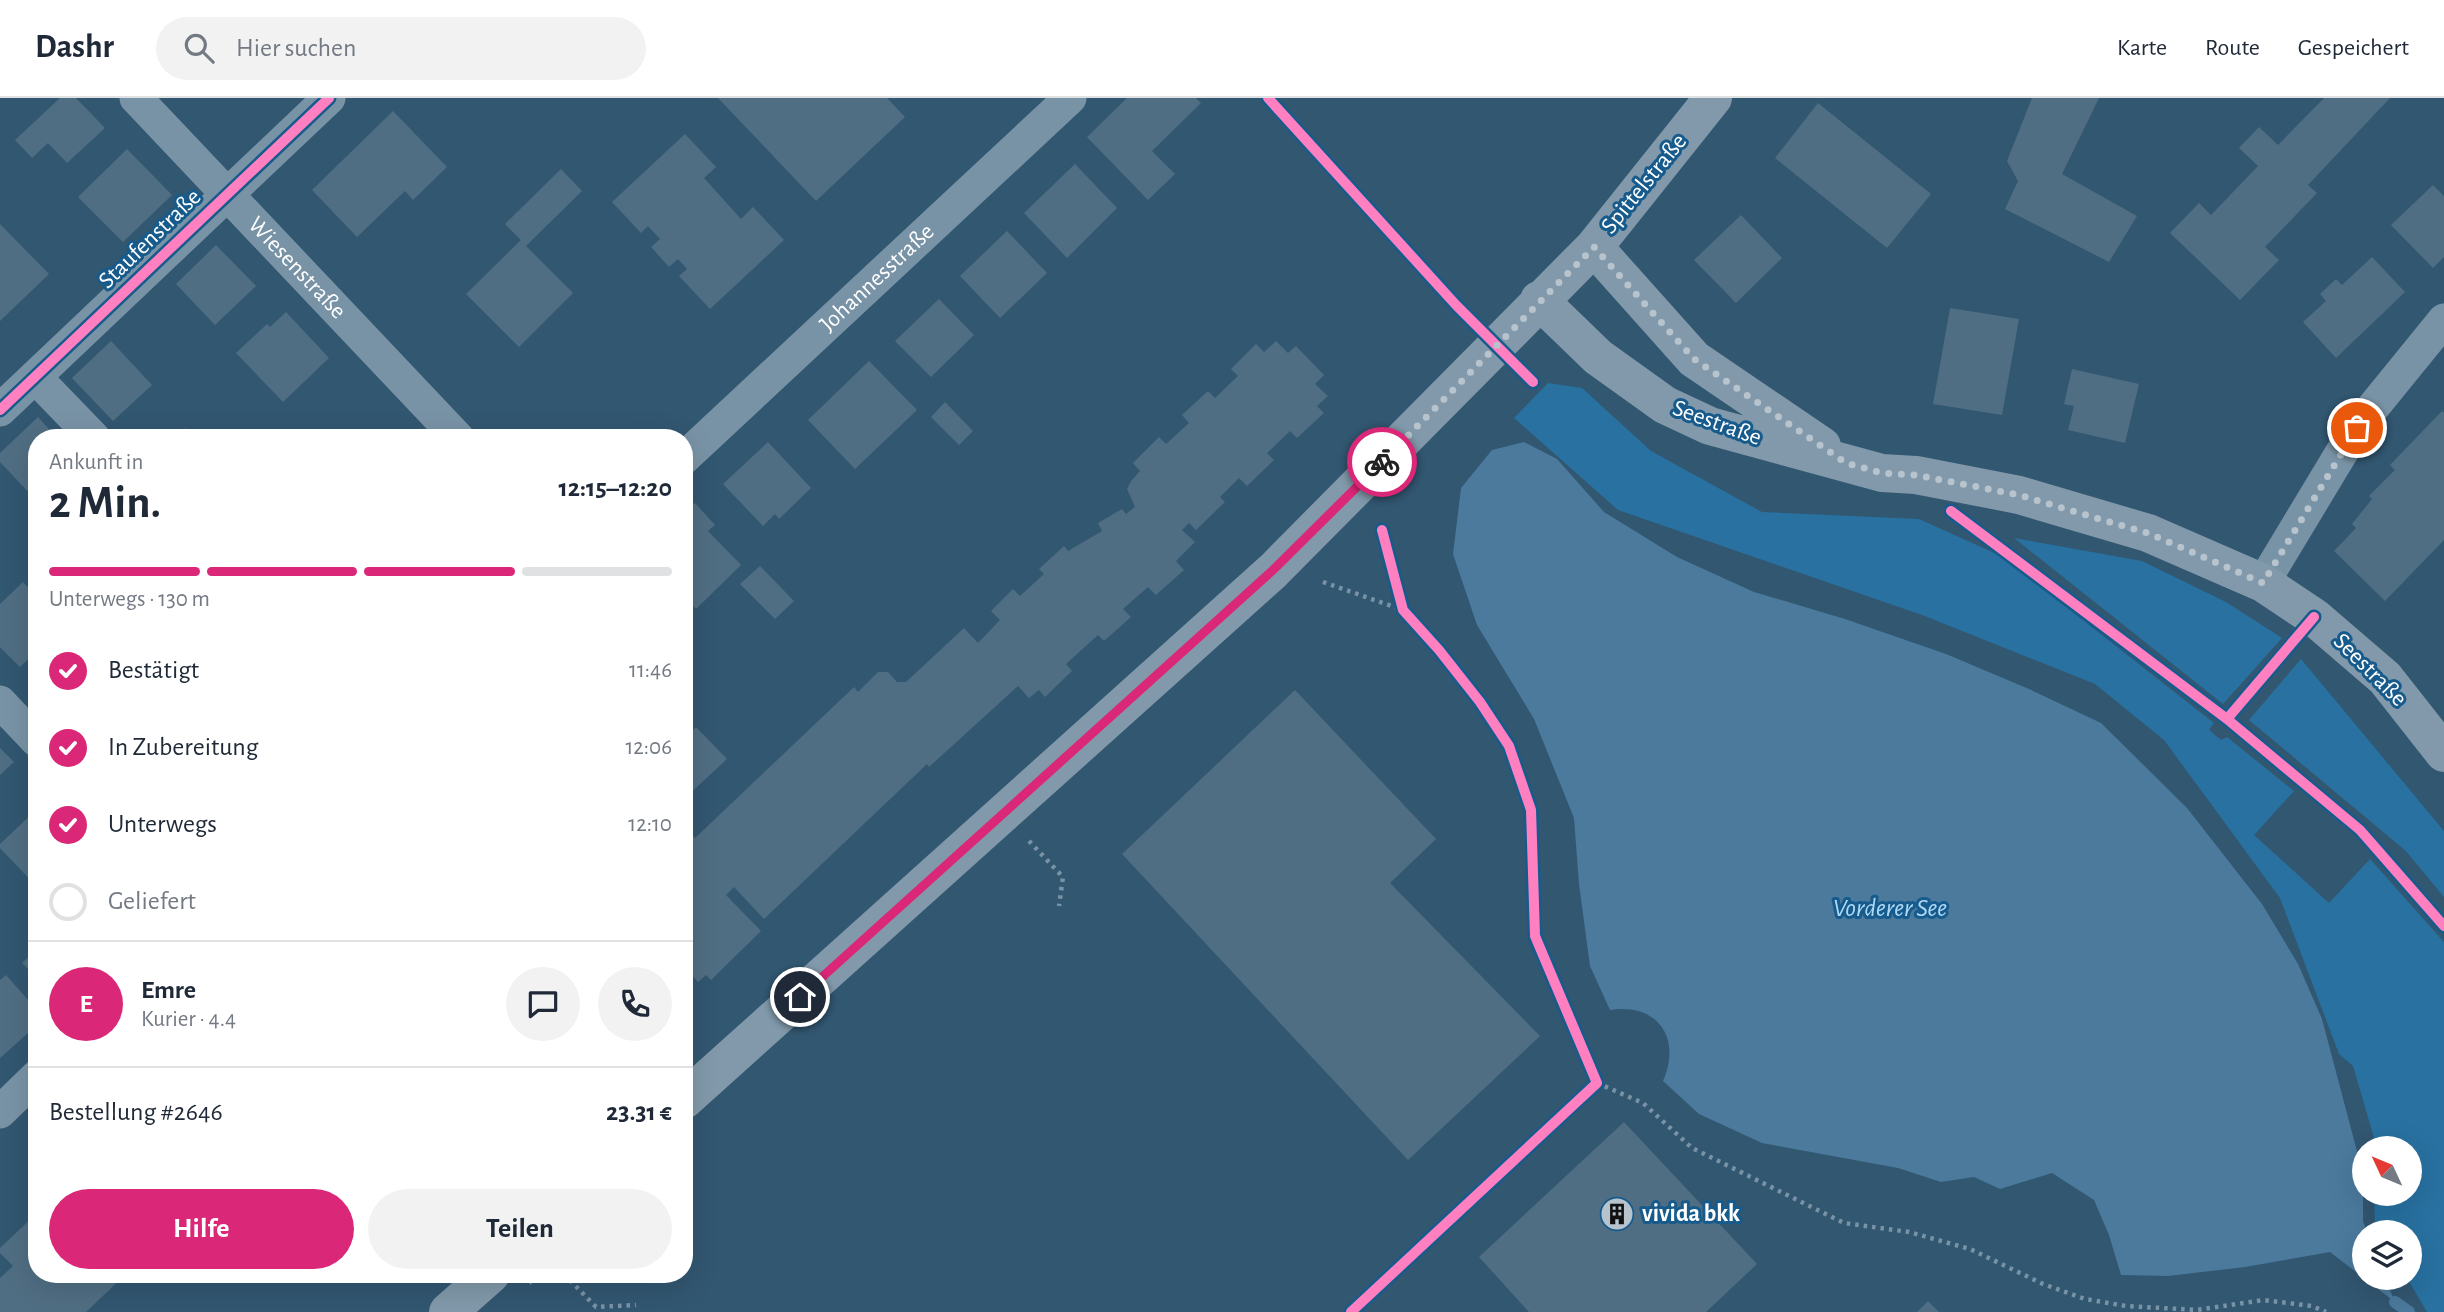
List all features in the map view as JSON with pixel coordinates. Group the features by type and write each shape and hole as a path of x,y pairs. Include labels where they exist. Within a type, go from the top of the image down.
{"main road":[{"name":"Spittelstraße","path":"693,1092 1273,570 1344,501 1594,247 1713,98"},
{"name":"Seestraße","path":"1594,247 1694,359 1846,463"},
{"name":"Seestraße","path":"1539,300 1598,357 1665,405 1710,426 1882,473 1916,475 2019,495 2136,529 2263,583 2314,617 2385,678 2444,753"},
{"path":"448,1312 481,1283"}],"street":[{"name":"Wiesenstraße","path":"136,98 449,429"},
{"name":"Staufenstraße","path":"0,410 329,98"},
{"name":"Johannesstraße","path":"693,449 1070,98"},
{"path":"2263,583 2357,428 2444,320"},
{"path":"36,378 85,429"},
{"path":"0,702 28,732"},
{"path":"0,1112 28,1085"}],"path":[{"path":"1323,582 1403,610"},
{"path":"1027,839 1063,877 1059,906"},
{"path":"1597,1083 1643,1104 1692,1148 1844,1223 1909,1232 1970,1249 2043,1284 2085,1299 2126,1306 2197,1310 2263,1300 2312,1306 2326,1312"},
{"path":"573,1283 596,1307 636,1305"}],"shaded area":[{"path":"1548,383 1582,388 1651,451 1762,512 1919,519 2001,556 2214,723 2209,730 2221,740 2227,737 2294,791 2254,835 2329,903 2370,859 2444,942 2444,1312 2427,1312 2414,1290 2422,1290 2422,1220 2375,1220 2374,1206 2422,1206 2422,1136 2373,1136 2353,1066 2339,1054 2280,898 2164,740 2095,684 1922,615 1618,510 1514,418"},
{"path":"2014,538 2142,561 2226,602 2282,638 2223,704"},
{"path":"2301,659 2444,831 2444,897 2406,851 2249,720"}],"water":[{"name":"Vorderer See","path":"1524,442 1557,459 1604,512 1677,557 1754,592 1845,619 1946,654 2101,723 2187,808 2262,904 2298,964 2322,1019 2353,1136 2352,1206 2363,1206 2363,1220 2352,1220 2352,1269 2330,1252 2245,1267 2168,1276 2121,1275 2109,1235 2094,1200 2052,1173 2000,1189 1974,1177 1941,1182 1898,1168 1762,1143 1699,1114 1663,1081 1669,1051 1662,1027 1641,1012 1610,1010 1590,966 1579,884 1574,818 1534,719 1477,625 1453,554 1461,488 1492,450"},
{"name":"Vorderer See","path":"2379,1290 2390,1290 2395,1302"}],"building":[{"path":"60,98 76,98 105,128 67,163 48,143 32,158 15,140"},
{"path":"718,98 887,98 905,117 816,201"},
{"path":"1127,98 1196,98 1201,103 1152,151 1175,174 1148,200 1087,137"},
{"path":"2032,98 2099,98 2062,174 2137,216 2109,262 2005,209 2018,181 2007,161"},
{"path":"2324,98 2390,98 2308,185 2317,193 2265,247 2279,260 2240,300 2170,233 2199,203 2211,215 2258,166 2239,148 2259,127 2278,145"},
{"path":"1818,103 1931,194 1887,248 1775,158"},
{"path":"393,111 447,167 413,200 405,191 357,237 312,190"},
{"path":"685,134 716,167 704,178 741,219 753,207 784,240 710,309 679,276 687,269 678,259 669,267 651,247 660,239 648,226 641,233 612,202"},
{"path":"127,149 172,195 123,242 78,197"},
{"path":"1075,164 1117,208 1067,258 1024,213"},
{"path":"561,169 582,191 526,246 573,293 519,347 466,294 521,240 505,224"},
{"path":"2433,185 2444,196 2444,257 2433,268 2391,225"},
{"path":"1741,215 1782,258 1736,303 1694,260"},
{"path":"0,224 49,274 0,321"},
{"path":"1007,231 1047,273 1000,318 960,276"},
{"path":"216,245 256,286 215,325 176,284"},
{"path":"2372,257 2405,292 2336,358 2303,322 2326,301 2320,294 2336,279 2342,285"},
{"path":"939,299 974,335 931,377 895,341"},
{"path":"1950,308 2019,319 2002,415 1933,404"},
{"path":"286,312 329,358 283,402 236,353 267,324 270,327"},
{"path":"111,341 152,385 113,421 72,378"},
{"path":"1276,341 1288,353 1296,346 1324,375 1315,384 1328,396 1317,406 1324,413 1297,438 1290,431 1267,453 1274,460 1247,486 1239,478 1220,497 1225,502 1196,530 1189,523 1182,530 1195,542 1176,561 1184,570 1156,595 1148,587 1123,609 1131,617 1104,641 1098,635 1066,664 1072,671 1045,697 1039,690 1029,698 1018,686 929,767 927,764 764,919 734,887 726,895 761,931 711,980 706,975 698,982 693,977 693,836 695,838 854,687 858,692 878,672 888,672 897,682 906,682 964,628 978,643 1000,620 991,611 1013,589 1020,596 1044,574 1039,569 1064,546 1068,551 1102,531 1098,523 1122,509 1126,514 1135,507 1127,489 1140,471 1133,463 1159,437 1166,444 1189,423 1182,415 1208,391 1215,398 1238,376 1231,369 1256,344 1264,352"},
{"path":"869,361 917,410 855,469 808,420"},
{"path":"2072,369 2139,384 2125,443 2068,430 2074,406 2064,404"},
{"path":"945,402 973,431 959,445 931,417"},
{"path":"2442,411 2444,540 2385,601 2334,551 2356,528 2352,524 2372,499 2369,496 2395,470 2390,465"},
{"path":"38,417 49,429 28,429 28,492 0,462 0,453"},
{"path":"768,442 811,488 779,519 775,514 763,526 723,484"},
{"path":"695,503 715,525 708,531 741,565 696,609 693,606"},
{"path":"760,566 794,601 775,619 740,584"},
{"path":"23,582 28,587 28,659 20,667 0,647 0,604"},
{"path":"1295,690 1436,839 1390,883 1540,1036 1408,1160 1122,854"},
{"path":"696,727 727,759 693,791 693,730"},
{"path":"0,748 14,762 0,775"},
{"path":"28,818 28,878 0,848 0,844"},
{"path":"28,957 28,969 22,963"},
{"path":"6,975 28,1000 28,1033 0,1058 0,980"},
{"name":"vivida bkk","path":"1624,1122 1757,1264 1706,1312 1529,1312 1479,1257"},
{"path":"28,1222 28,1283 117,1283 86,1312 0,1312 0,1278 13,1266 0,1253 0,1248"},
{"path":"1928,1301 1939,1312 1917,1312"}],"waterway":[{"path":"2395,1302 2409,1312"}],"cycle path":[{"path":"0,410 329,98"},
{"path":"1268,98 1456,305 1533,382"},
{"path":"1951,511 2227,719 2360,830 2444,926"},
{"path":"1351,1312 1597,1083 1535,936 1531,810 1509,746 1480,702 1403,610 1382,530"},
{"path":"2227,719 2314,617"}],"way so far":[{"path":"1382,462 1594,247 1694,359 1846,463 1882,473 1916,475 2019,495 2148,533 2263,583 2357,428"}],"place":[{"name":"vivida bkk","path":"1617,1214"}],"route":[{"path":"800,997 1273,570 1382,462"}]}
